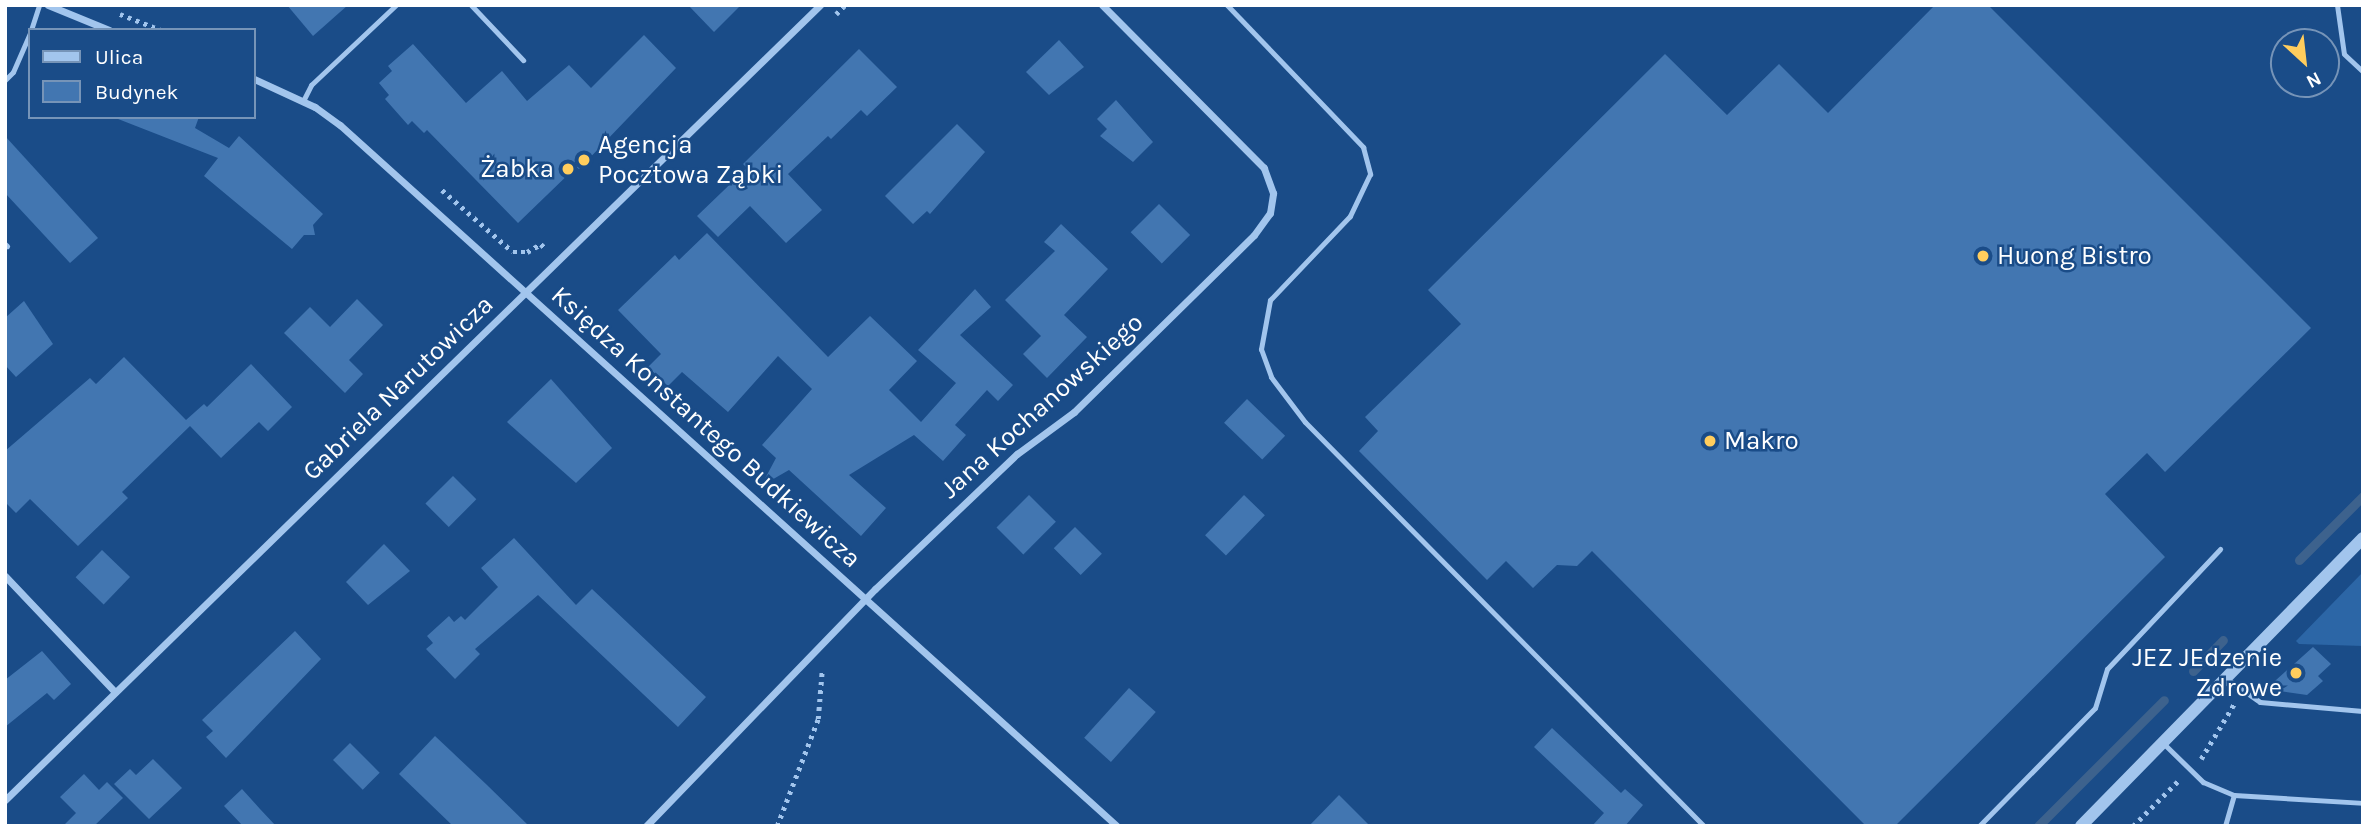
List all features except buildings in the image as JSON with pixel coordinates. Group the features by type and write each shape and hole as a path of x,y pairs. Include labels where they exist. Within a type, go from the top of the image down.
{"street":[{"path":"48,5 104,28"},
{"name":"Gabriela Narutowicza","path":"5,800 820,5"},
{"name":"Jana Kochanowskiego","path":"646,826 865,600 1017,454 1074,411 1254,235 1270,213 1273,193 1265,168 1102,5"},
{"name":"Księdza Konstantego Budkiewicza","path":"256,80 303,101 340,125 1117,826"},
{"path":"2081,826 2363,538"},
{"path":"5,576 115,692"}],"lane":[{"path":"31,28 39,5"},
{"path":"303,101 311,85 396,5"},
{"path":"471,5 523,60"},
{"path":"1227,5 1363,147 1370,174 1350,216 1270,300 1261,349 1272,377 1305,422 1704,826"},
{"path":"2337,5 2344,54 2363,72"},
{"path":"5,80 13,72 28,36"},
{"path":"1979,826 2095,708 2107,669 2220,549"},
{"path":"2226,678 2260,702 2363,711"},
{"path":"2162,743 2203,782 2234,795 2363,803"},
{"path":"2225,826 2234,795"}],"path":[{"path":"107,9 157,28"},
{"path":"777,826 818,719 820,648"}],"shaded area":[{"path":"2363,572 2363,646 2299,644 2296,641"}],"waterway":[{"path":"2299,560 2363,496"},
{"path":"2193,671 2223,640"},
{"path":"2038,826 2164,700"}],"place":[{"name":"Agencja Pocztowa Ząbki","path":"584,160"},
{"name":"Żabka","path":"568,169"},
{"name":"Huong Bistro","path":"1983,256"},
{"name":"Makro","path":"1710,441"},
{"name":"JEZ JEdzenie Zdrowe","path":"2296,673"}]}
